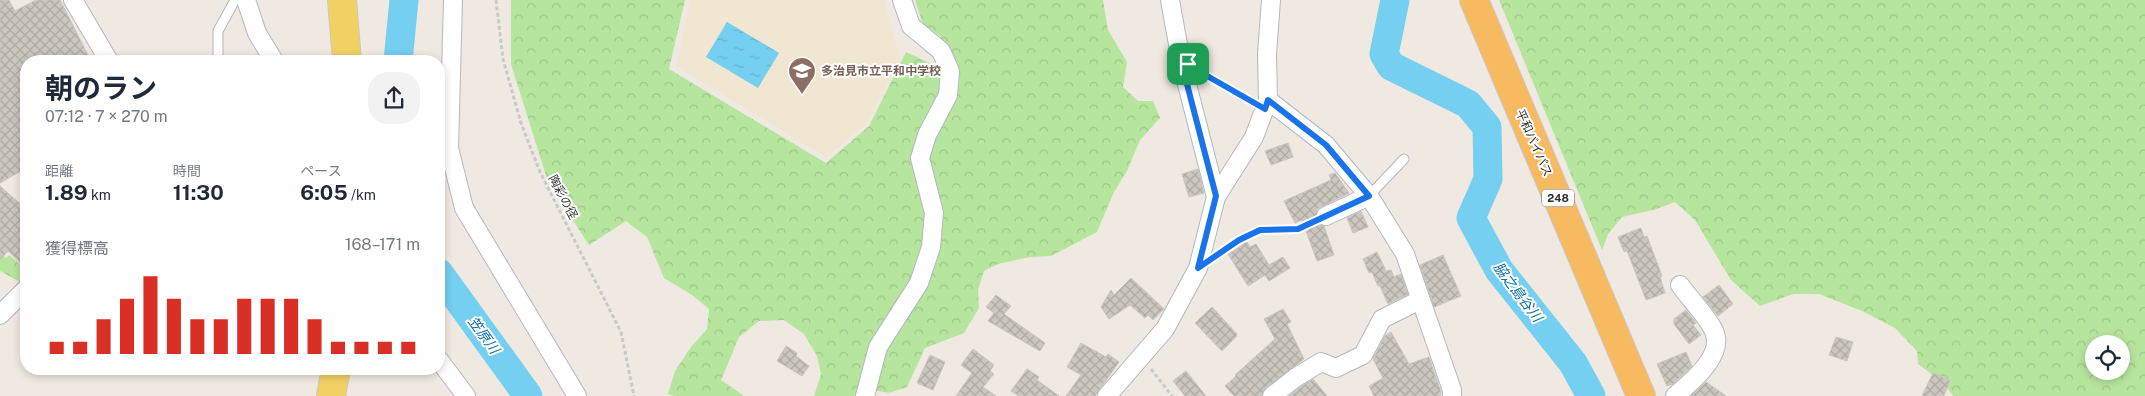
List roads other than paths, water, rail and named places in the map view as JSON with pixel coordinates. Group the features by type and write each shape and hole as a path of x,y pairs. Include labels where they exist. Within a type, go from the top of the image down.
{"highway":[{"name":"平和バイパス","path":"1474,0 1641,396"}],"main road":[{"path":"342,0 347,55"},
{"path":"331,396 335,375"}],"street":[{"path":"73,0 105,55"},
{"path":"246,0 257,33 270,55"},
{"path":"453,0 449,148 464,208 577,396"},
{"path":"865,396 878,347 919,283 931,247 934,213 920,158 927,135 948,95 950,71 940,51 911,26 902,0"},
{"path":"1170,0 1181,61 1216,196"},
{"path":"1116,394 1166,329 1198,268 1216,196 1254,137 1266,104 1271,0"},
{"path":"1266,104 1326,145 1369,196 1405,254 1452,390 1452,396"},
{"path":"1326,216 1369,196"},
{"path":"1675,396 1700,374 1715,351 1714,330 1680,285"},
{"path":"0,316 20,295"},
{"path":"1272,396 1295,378 1321,362 1336,368 1363,355 1382,318 1420,300"},
{"path":"445,368 466,396"}],"lane":[{"path":"218,55 218,31 235,0"},
{"path":"1369,196 1404,159"}],"water":[{"path":"727,22 779,53 758,88 706,57"}],"waterway":[{"name":"笠原川","path":"399,55 404,0"},
{"name":"脇之島谷川","path":"1395,0 1384,54 1391,66 1468,104 1487,127 1488,179 1471,218 1499,270 1573,363 1591,396"},
{"name":"笠原川","path":"445,281 528,396"}],"place":[{"name":"多治見市立平和中学校","path":"802,95"}]}
